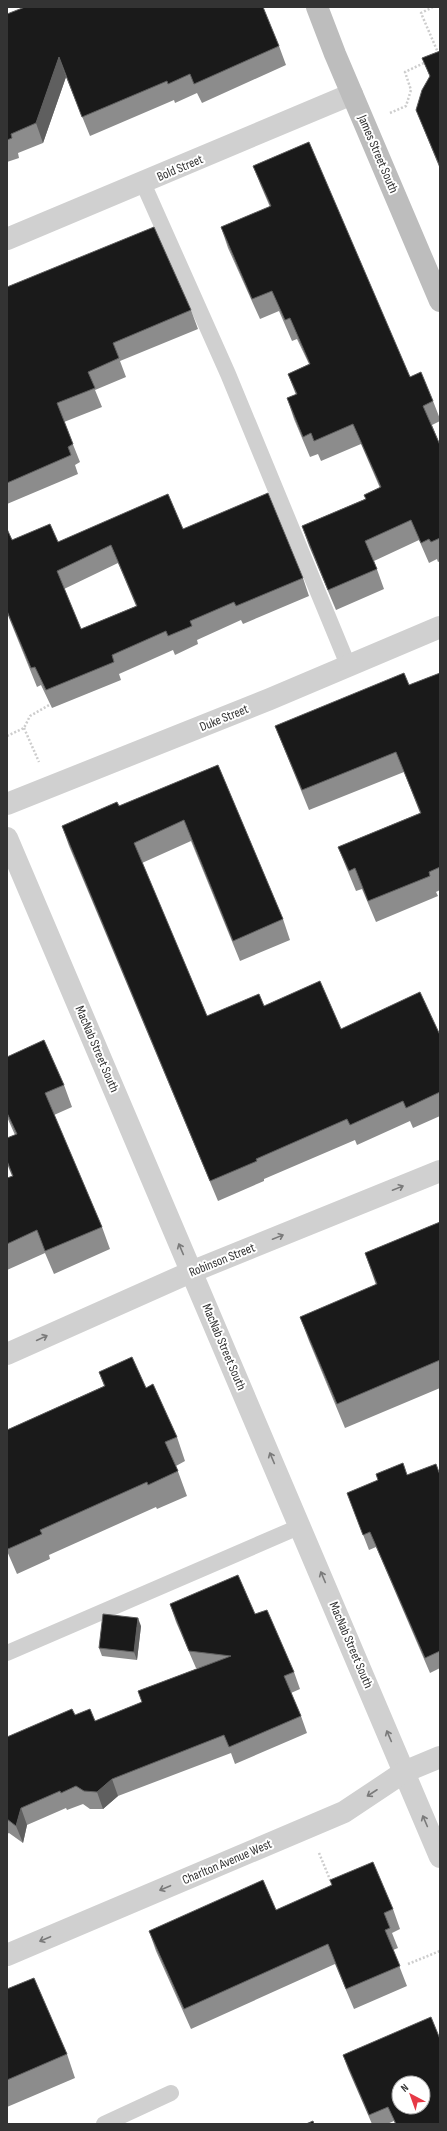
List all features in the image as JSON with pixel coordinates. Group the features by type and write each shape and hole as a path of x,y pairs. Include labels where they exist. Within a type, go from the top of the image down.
{"main road":[{"name":"James Street South","path":"317,7 352,94 366,123 440,301"}],"street":[{"name":"Bold Street","path":"7,239 143,184 352,94"},
{"name":"Duke Street","path":"7,804 264,702 348,665 440,628"},
{"name":"MacNab Street South","path":"7,838 191,1272 301,1526 440,1857"},
{"name":"Robinson Street","path":"7,1354 191,1272 440,1172"},
{"name":"Charlton Avenue West","path":"7,1954 344,1812 404,1772 440,1757"}],"lane":[{"path":"143,184 228,374 348,665"},
{"path":"7,1653 301,1526"},
{"path":"104,2124 172,2093"}],"path":[{"path":"366,123 406,106 411,90 405,72 439,56 421,13 433,7"},
{"path":"7,736 24,728 30,716 51,704"},
{"path":"24,728 40,766"},
{"path":"309,1826 333,1888"},
{"path":"408,1964 440,1951"}],"building":[{"path":"25,7 263,7 279,46 194,84 190,74 168,84 167,81 82,117 59,57 36,123 11,134 12,138 7,140 7,14"},
{"path":"440,51 440,167 416,110 422,90 430,76 422,58"},
{"path":"309,142 410,377 421,372 433,401 423,406 440,445 440,538 431,542 429,539 421,543 411,520 365,541 377,569 328,590 302,526 366,499 364,495 381,487 353,424 314,441 311,433 303,437 287,398 297,394 288,374 310,364 290,318 285,320 272,291 252,299 221,227 271,206 253,166"},
{"path":"154,227 191,310 113,343 119,358 88,372 95,388 57,403 73,444 68,447 71,455 7,483 7,287"},
{"path":"268,493 303,578 236,606 234,602 190,621 192,626 168,636 166,631 112,655 114,662 46,690 35,667 31,668 7,611 7,529 12,540 50,524 58,542 168,494 183,529","holes":["111,545 137,606 81,629 57,571"]},
{"path":"404,673 409,685 440,673 440,867 429,872 430,876 368,901 355,868 349,871 338,847 421,813 396,752 302,790 275,726"},
{"path":"218,765 283,919 233,941 184,820 134,843 207,1016 259,994 264,1006 320,981 341,1029 420,992 440,1035 440,1092 406,1108 403,1101 350,1125 347,1119 210,1181 62,826 117,802 119,806"},
{"path":"44,1040 64,1085 45,1093 102,1227 45,1251 37,1230 7,1244 7,1178 13,1176 7,1161 7,1138 17,1134 7,1113 7,1057"},
{"path":"440,1222 440,1360 337,1404 300,1317 377,1284 365,1253"},
{"path":"132,1357 146,1388 153,1384 177,1437 165,1442 178,1471 148,1485 147,1482 40,1530 42,1534 8,1549 7,1430 105,1386 99,1372"},
{"path":"403,1463 407,1475 436,1464 440,1475 440,1651 425,1658 370,1532 363,1535 347,1493 378,1480 376,1474"},
{"path":"238,1575 255,1614 267,1610 294,1672 284,1676 301,1716 229,1747 224,1735 112,1779 97,1792 84,1791 76,1786 61,1793 60,1791 21,1808 16,1826 7,1819 7,1737 72,1709 75,1715 90,1709 95,1721 142,1702 138,1691 231,1656 189,1651 170,1604"},
{"path":"103,1614 138,1618 134,1652 99,1648"},
{"path":"373,1862 393,1909 384,1913 390,1928 385,1930 400,1966 346,1989 328,1944 184,2009 149,1931 263,1880 276,1910 332,1885 330,1880"},
{"path":"34,1978 67,2054 7,2080 7,1989"},
{"path":"431,2017 440,2039 440,2124 396,2124 392,2115 431,2115 431,2075 391,2075 391,2113 388,2107 369,2115 343,2055"},
{"path":"313,2121 314,2124 306,2124"}]}
